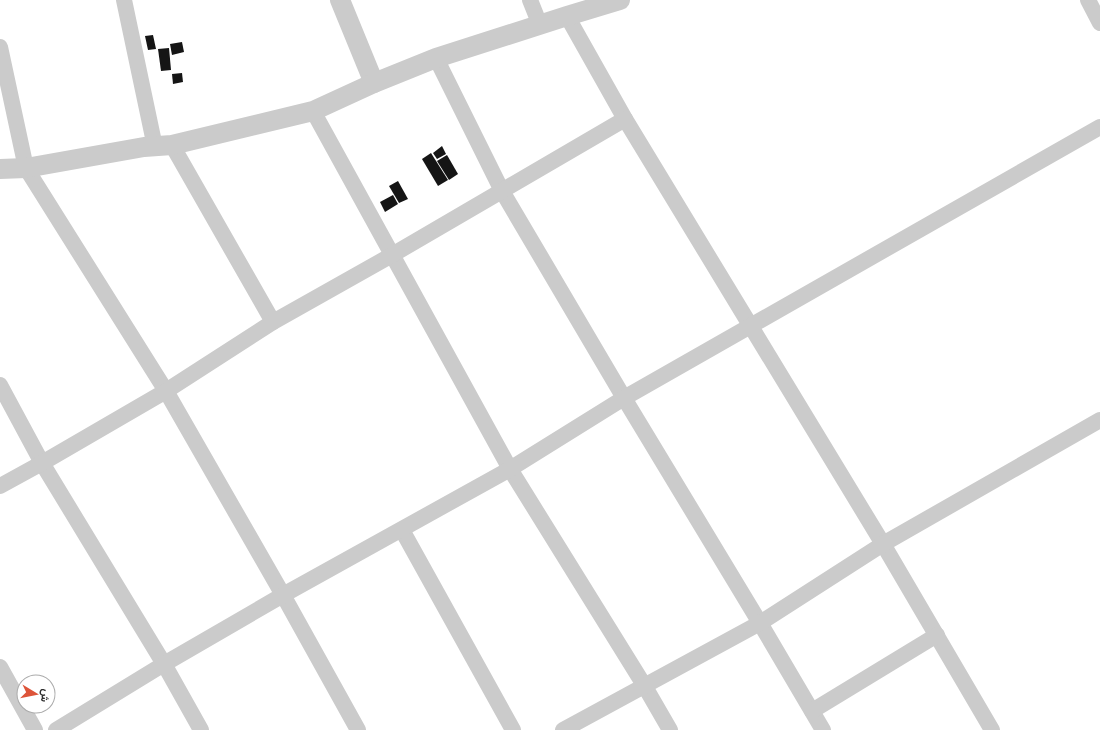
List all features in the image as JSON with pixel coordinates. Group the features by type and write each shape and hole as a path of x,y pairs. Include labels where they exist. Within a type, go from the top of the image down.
{"street":[{"path":"124,0 164,146 273,322"},
{"path":"340,0 374,83"},
{"path":"530,0 540,25"},
{"path":"0,169 26,168 144,147 164,146 313,111 374,83 436,58 620,0"},
{"path":"1088,0 1100,23"},
{"path":"567,16 625,119 883,544 992,730"},
{"path":"0,47 26,168 166,392 283,595 358,730"},
{"path":"436,58 502,191 823,730"},
{"path":"313,111 510,469 644,685 670,730"},
{"path":"0,486 166,392 273,322 392,255 625,119"},
{"path":"56,730 164,664 283,595 510,469 624,398 1100,127"},
{"path":"0,385 42,463 164,664 201,730"},
{"path":"563,730 760,623 883,544 1100,420"},
{"path":"402,530 513,730"},
{"path":"812,711 937,635"},
{"path":"0,667 35,730"}],"building":[{"path":"153,35 156,49 148,50 145,36"},
{"path":"182,42 184,52 172,55 170,44"},
{"path":"169,48 171,70 161,71 158,49"},
{"path":"182,73 183,82 173,84 172,74"},
{"path":"442,146 446,154 437,159 433,153"},
{"path":"431,153 448,180 438,186 422,159"},
{"path":"447,155 458,174 449,180 437,161"},
{"path":"398,181 408,199 399,203 389,186"},
{"path":"393,195 398,204 385,212 380,202"}]}
